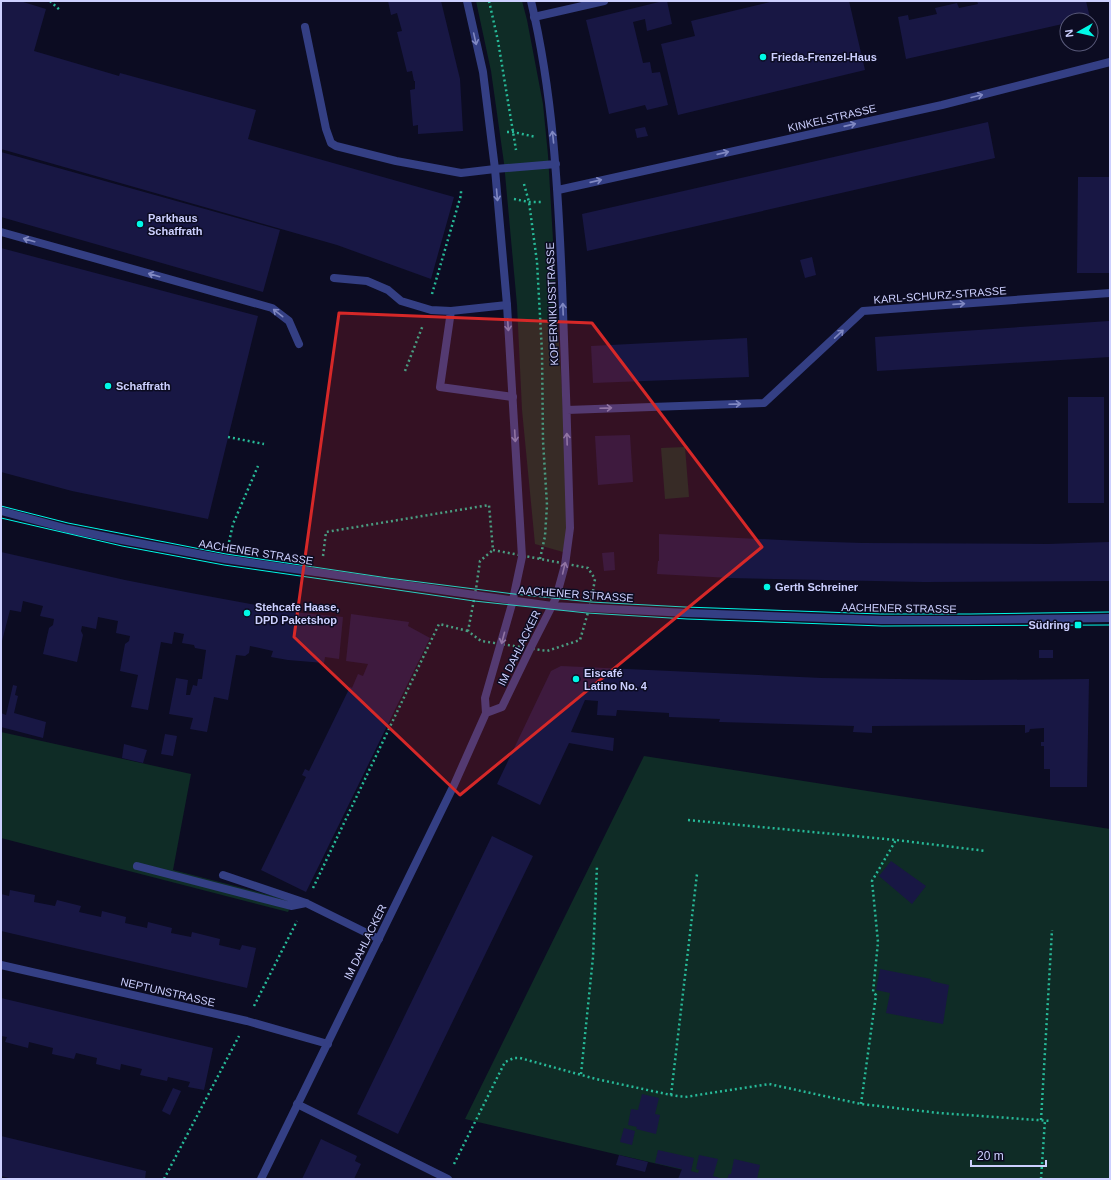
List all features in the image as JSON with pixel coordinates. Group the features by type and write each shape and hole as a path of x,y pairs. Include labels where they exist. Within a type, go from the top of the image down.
{"street":[{"path":"467,1 483,72 495,169 507,305 522,557 512,600"},
{"name":"KOPERNIKUSSTRASSE","path":"531,1 549,104 559,201 570,528 565,564 556,598 552,606"},
{"path":"534,17 604,1"},
{"path":"305,27 326,129 331,143 336,146 396,161 461,172 556,164"},
{"name":"KINKELSTRASSE","path":"558,190 942,105 1110,62"},
{"path":"1,232 272,308 289,321 299,344"},
{"path":"334,278 367,281 388,290 401,300 431,310 451,311 507,305"},
{"name":"KARL-SCHURZ-STRASSE","path":"566,410 764,403 864,311 1110,293"},
{"path":"451,311 440,387 513,397"},
{"name":"AACHENER STRASSE","path":"1,512 91,534 226,559 320,574 456,591 552,606 687,613 881,620 1110,618"},
{"name":"IM DAHLACKER","path":"261,1179 454,785 486,713 485,698 512,600"},
{"name":"IM DAHLACKER","path":"486,713 502,707 552,606"},
{"path":"137,866 291,906 306,903"},
{"path":"223,875 306,903 379,939"},
{"name":"NEPTUNSTRASSE","path":"1,965 247,1021 328,1044"},
{"path":"297,1104 447,1179"}],"path":[{"path":"50,1 61,11"},
{"path":"489,1 498,41 518,167 529,202 536,262 542,352 543,441 547,505 545,536 540,560"},
{"path":"491,133 513,132 539,138 553,138"},
{"path":"405,371 424,323 461,195 461,172"},
{"path":"497,196 529,202 559,201"},
{"path":"228,437 264,444"},
{"path":"226,559 233,524 258,466"},
{"path":"320,574 326,532 489,504 493,550"},
{"path":"522,557 565,564"},
{"path":"688,820 896,840 986,851"},
{"path":"861,1104 876,995 873,992 878,942 872,881 896,840"},
{"path":"581,1074 593,957 597,866"},
{"path":"670,1095 697,874"},
{"path":"1041,1120 1052,930"},
{"path":"447,1179 505,1062 509,1059 520,1058 581,1074 670,1095 685,1097 769,1084 861,1104 939,1113 1051,1121"},
{"path":"1041,1179 1045,1120"}],"highlighted area":[{"path":"339,313 592,323 762,547 460,795 294,637"}],"green space":[{"path":"476,1 522,1 543,104 548,155 563,409 567,529 563,552 535,544 522,410 517,305 504,163 491,71"},
{"path":"685,447 689,497 665,499 661,448"},
{"path":"1,732 191,774 173,870 293,901 288,912 1,838"},
{"path":"644,756 1110,829 1109,1179 722,1179 465,1119"}],"building":[{"path":"1,1 20,1 46,9 34,51 119,76 120,73 256,110 248,139 454,197 431,279 337,245 1,149"},
{"path":"388,1 441,1 460,79 463,131 418,134 418,125 413,126 410,90 415,89 415,81 412,71 407,72 397,32 402,31 397,13 391,15"},
{"path":"667,1 672,24 647,31 645,19 633,22 643,63 650,62 652,73 660,72 668,105 647,110 645,105 609,114 586,20"},
{"name":"Frieda-Frenzel-Haus","path":"774,1 849,1 865,70 678,115 661,44 695,36 691,21"},
{"path":"977,1 1086,1 1089,12 1059,12 1059,25 906,59 898,17 908,15 909,20 937,14 935,8 957,3 959,8 978,4"},
{"path":"988,122 995,158 587,251 582,214"},
{"path":"645,127 648,136 637,138 635,129"},
{"name":"Parkhaus Schaffrath","path":"1,152 280,230 263,292 1,217"},
{"path":"1078,177 1110,177 1110,273 1077,273"},
{"path":"1,248 258,316 208,519 72,491 1,472"},
{"path":"812,257 816,275 805,278 800,260"},
{"path":"1109,321 1110,357 877,371 875,337"},
{"path":"747,338 749,377 593,383 591,346"},
{"path":"1068,397 1104,397 1104,503 1068,503"},
{"path":"630,435 633,482 598,485 595,436"},
{"path":"659,534 862,543 1048,544 1109,542 1110,581 924,582 730,578 657,574 659,561"},
{"path":"1,552 125,580 191,593 293,612 343,617 339,659 325,657 324,663 288,660 271,657 273,651 250,646 249,653 245,656 236,655 228,700 214,697 207,732 190,729 193,718 169,714 176,678 188,680 186,695 190,695 193,685 197,686 198,679 202,679 206,650 195,648 194,645 182,643 184,634 174,632 172,644 161,642 148,710 131,707 138,675 120,671 125,644 129,641 130,636 116,633 118,621 98,617 96,629 82,626 81,631 83,635 77,662 43,654 49,628 53,625 54,619 40,616 43,606 23,601 21,612 10,610 1,645"},
{"path":"614,552 615,570 604,571 602,553"},
{"path":"351,614 409,622 408,626 430,638 306,892 261,870 306,777 302,775 305,769 309,771 350,687 352,688 358,674 363,676 368,664 346,661"},
{"path":"1039,650 1053,650 1053,658 1039,658"},
{"path":"561,666 822,678 974,680 1089,679 1087,787 1050,787 1050,769 1044,769 1044,746 1041,746 1041,742 1044,742 1044,728 1030,729 1029,732 1025,733 1025,725 872,726 872,733 853,732 854,726 719,722 720,719 669,717 669,713 617,710 616,716 597,715 598,701 585,700 571,732 614,738 613,751 569,743 540,805 497,784 551,671"},
{"path":"13,685 17,686 15,695 18,696 14,713 46,722 43,738 1,727 1,713 6,715"},
{"path":"165,734 177,736 173,756 161,754"},
{"path":"124,744 147,750 143,763 122,758"},
{"path":"492,836 533,856 398,1134 357,1114"},
{"path":"891,861 926,886 912,904 879,876"},
{"path":"10,890 35,895 34,902 55,906 57,900 81,906 79,912 101,917 102,911 126,917 125,923 147,928 148,922 172,928 171,933 191,937 192,932 220,939 219,945 240,950 242,945 256,948 247,988 1,931 1,894 9,896"},
{"path":"880,969 931,979 931,981 949,985 943,1024 886,1013 890,993 876,990"},
{"path":"1,998 213,1048 204,1090 188,1087 190,1082 168,1077 167,1081 140,1075 142,1069 121,1064 120,1070 96,1064 97,1058 76,1053 74,1059 52,1054 53,1048 29,1042 28,1048 5,1042 7,1037 1,1036"},
{"path":"173,1088 181,1091 170,1115 162,1111"},
{"path":"642,1094 659,1098 655,1114 660,1115 656,1134 636,1129 637,1127 628,1125 631,1109 638,1110"},
{"path":"624,1128 635,1131 632,1145 620,1142"},
{"path":"1,1136 146,1171 145,1179 13,1179 1,1176"},
{"path":"321,1139 357,1156 355,1161 361,1164 354,1179 302,1179"},
{"path":"658,1150 694,1158 691,1171 698,1173 699,1170 696,1169 699,1155 718,1159 713,1176 723,1179 678,1179 682,1169 655,1163"},
{"path":"619,1155 648,1162 645,1172 616,1165"},
{"path":"734,1159 760,1165 757,1179 727,1179 729,1174 731,1174"}],"tram line":[{"path":"1,506 68,523 226,554 388,578 591,602 881,614 1110,612"},
{"path":"1,518 122,546 224,565 474,601 587,613 687,619 882,626 1110,625"}],"place":[{"name":"Frieda-Frenzel-Haus","path":"763,57"},
{"name":"Parkhaus Schaffrath","path":"140,224"},
{"name":"Schaffrath","path":"108,386"},
{"name":"Gerth Schreiner","path":"767,587"},
{"name":"Stehcafe Haase, DPD Paketshop","path":"247,613"},
{"name":"Südring","path":"1078,625"},
{"name":"Eiscafé Latino No. 4","path":"576,679"}]}
